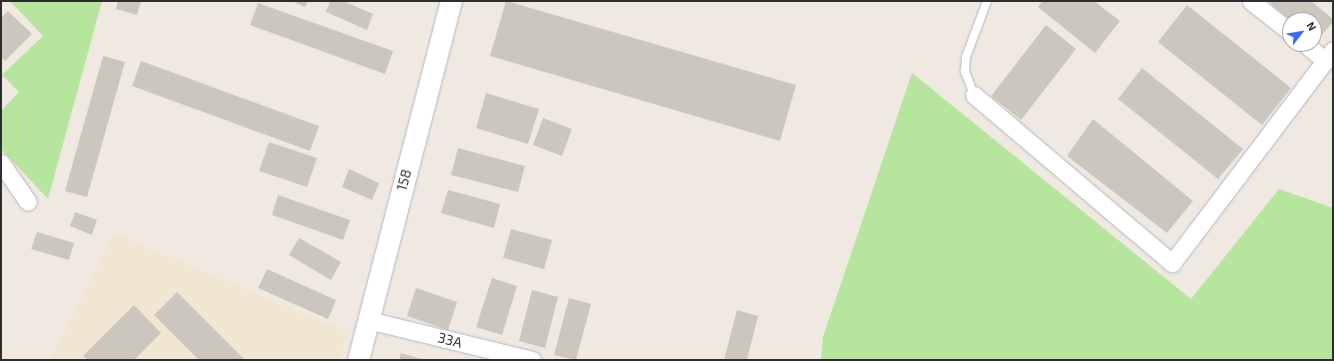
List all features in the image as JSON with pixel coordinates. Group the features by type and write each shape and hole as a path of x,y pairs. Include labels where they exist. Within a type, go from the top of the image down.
{"street":[{"name":"158","path":"358,360 451,1"},
{"path":"1251,1 1282,26"},
{"path":"974,95 1172,263 1329,55"},
{"path":"1,163 28,202"},
{"name":"33A","path":"368,320 532,360"}],"lane":[{"path":"974,95 966,71 966,56 987,1"}],"shaded area":[{"path":"115,234 347,332 340,360 49,360"}],"green space":[{"path":"10,1 102,1 48,199 1,149 1,111 19,92 2,75 43,36"},
{"path":"912,73 1191,299 1279,189 1333,208 1333,360 821,360 823,337"}],"building":[{"path":"118,1 141,1 137,15 116,9"},
{"path":"292,1 308,1 305,7"},
{"path":"330,1 343,1 373,14 367,30 326,12"},
{"path":"506,1 796,85 780,141 490,56"},
{"path":"1043,1 1094,1 1120,21 1095,53 1038,7"},
{"path":"1268,1 1311,1 1333,19 1333,22 1322,35 1322,12 1282,13"},
{"path":"258,3 393,51 385,74 250,25"},
{"path":"1187,5 1291,88 1262,125 1158,42"},
{"path":"8,11 32,34 5,61 1,57 1,18"},
{"path":"1046,25 1076,49 1021,120 991,96"},
{"path":"103,56 125,62 87,197 65,191"},
{"path":"141,61 319,126 310,151 132,86"},
{"path":"1142,68 1243,149 1218,179 1118,99"},
{"path":"486,93 539,109 528,144 476,128"},
{"path":"543,118 572,129 562,156 533,145"},
{"path":"1093,119 1193,201 1167,233 1067,156"},
{"path":"269,142 317,158 307,187 259,171"},
{"path":"458,148 525,166 518,192 451,175"},
{"path":"349,169 379,183 372,200 342,187"},
{"path":"448,190 500,204 494,228 441,213"},
{"path":"278,195 350,220 343,240 272,215"},
{"path":"75,212 97,220 92,235 70,226"},
{"path":"511,229 552,240 544,269 503,258"},
{"path":"37,232 74,243 69,260 31,249"},
{"path":"299,238 341,262 331,280 289,255"},
{"path":"267,269 336,300 328,319 258,288"},
{"path":"492,278 517,286 502,335 476,327"},
{"path":"416,288 457,302 448,330 407,316"},
{"path":"532,290 558,297 545,348 519,341"},
{"path":"177,292 245,360 199,360 154,315"},
{"path":"569,298 591,304 576,360 554,355"},
{"path":"134,305 161,333 134,360 88,360 83,356"},
{"path":"737,310 758,316 747,360 724,360"},
{"path":"401,353 425,360 399,360"}]}
